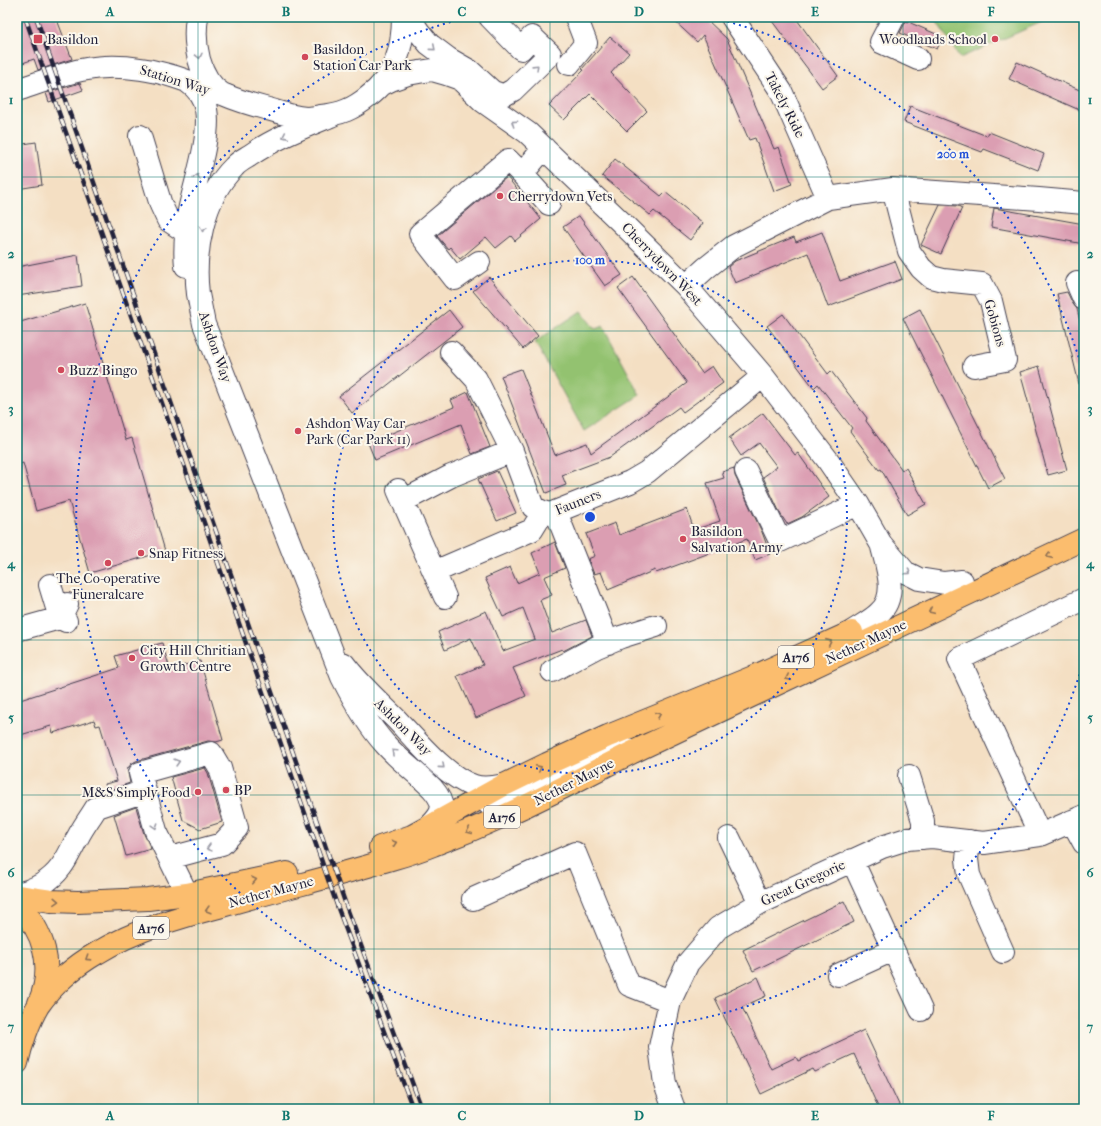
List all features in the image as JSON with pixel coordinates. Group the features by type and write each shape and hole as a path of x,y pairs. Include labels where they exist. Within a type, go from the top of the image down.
{"main road":[{"name":"Nether Mayne","path":"17,895 51,901 92,902 148,899 187,894 284,874 356,855 399,841 412,836 504,785 546,764 608,736 753,677 1084,523"},
{"name":"Nether Mayne","path":"38,1006 64,976 80,963 134,934 204,911 353,870 430,846 496,820 643,747 1084,539"},
{"name":"A176","path":"17,903 26,913 41,940 45,952 47,975 44,991 38,1006 28,1019 17,1029"},
{"path":"17,1063 27,1030 38,1006"}],"street":[{"path":"197,17 196,42 200,61 210,84 224,95"},
{"path":"333,115 344,112 360,103 381,85 391,71 399,54 403,34 403,17"},
{"path":"409,17 428,44 438,52 470,71 493,92 502,95 513,90 550,54 532,37 521,48 490,17"},
{"path":"570,64 586,43 576,17"},
{"name":"Takely Ride","path":"732,17 781,91 828,198"},
{"path":"894,17 882,42 918,59"},
{"name":"Station Way","path":"17,90 81,70 118,66 173,76 241,101 291,116 308,118 333,115"},
{"name":"Cherrydown West","path":"381,85 408,74 419,72 432,70 446,74 460,79 484,102 528,133 686,286 763,376 827,459 858,504 881,544 905,572 919,579 944,583 962,581"},
{"path":"187,81 198,90 203,98 207,117 205,144 186,232 185,254 190,288 204,324"},
{"name":"Ashdon Way","path":"333,115 274,141 258,150 235,166 224,177 208,207 202,227 197,270 198,294 204,324 342,678 355,704 386,745 438,794 442,808 440,815 431,825"},
{"path":"140,136 161,205 168,220 186,232"},
{"path":"522,174 544,148"},
{"path":"479,262 455,279 420,234 508,160 549,204"},
{"path":"686,286 734,246 828,198 893,189 1032,198 1084,204"},
{"name":"Gobions","path":"893,189 909,251 922,268 931,277 943,280 982,284 991,301 1005,360 974,366"},
{"name":"Fauners","path":"451,352 476,379 512,451 533,506 549,512 630,482 647,472 763,376"},
{"path":"445,597 400,496 512,451"},
{"path":"746,471 780,541 858,504"},
{"path":"434,572 532,530 549,512 608,643"},
{"name":"Cherrydown West","path":"853,631 880,612 888,602 890,588 881,544"},
{"path":"17,630 67,616 50,585"},
{"path":"1040,835 959,660 1084,599"},
{"path":"552,671 597,647 621,637 656,626"},
{"name":"Ashdon Way","path":"324,632 349,671 451,773 475,786 493,787 504,785"},
{"path":"463,808 479,807 509,798 591,759 614,752 643,747"},
{"path":"170,858 222,844 237,828 220,768 211,753 140,773 156,831 187,894"},
{"path":"909,776 923,821 923,838"},
{"name":"Ashdon Way","path":"432,788 463,808"},
{"path":"17,895 39,886 57,872 96,808 145,791"},
{"path":"1078,819 1084,843"},
{"name":"Great Gregorie","path":"674,1109 665,1084 660,1047 670,1001 688,963 718,928 760,903 852,860 882,847 907,839 932,837 984,843 1040,835 1078,819"},
{"path":"728,838 760,903"},
{"path":"969,841 967,860 969,875 1003,952"},
{"path":"473,900 575,853 629,985 670,1001"},
{"path":"852,860 921,1010"},
{"path":"838,975 893,950"}],"green space":[{"path":"934,17 1053,17 960,58"},
{"path":"581,311 595,329 603,326 640,395 584,431 535,342"}],"building":[{"path":"17,17 56,17 72,59 38,70 34,59 17,65"},
{"path":"670,17 704,17 727,39 774,149 779,147 792,184 774,191 755,138 749,140 703,35 697,42"},
{"path":"769,17 795,17 838,76 822,88"},
{"path":"906,21 943,37 937,49 900,33"},
{"path":"610,37 629,53 611,73 647,111 627,131 590,94 564,120 549,106 584,70 582,69"},
{"path":"1017,62 1084,92 1084,112 1009,79"},
{"path":"80,83 83,90 49,102 46,93"},
{"path":"910,106 987,136 989,132 1044,154 1038,170 984,149 982,152 904,122"},
{"path":"36,142 42,185 17,189 17,145"},
{"path":"615,159 661,196 665,192 703,223 690,240 654,211 650,215 602,176"},
{"name":"Cherrydown Vets","path":"507,177 541,219 515,241 511,236 496,248 486,237 460,259 450,247 448,249 437,236"},
{"path":"940,205 958,206 962,208 941,254 921,245"},
{"path":"994,208 1084,224 1084,244 991,227"},
{"path":"579,216 622,275 605,286 563,227"},
{"path":"822,232 840,281 895,261 902,279 828,307 808,253 735,283 728,267 735,261 794,237 796,242"},
{"path":"78,255 82,286 17,296 17,267"},
{"path":"489,277 538,336 523,349 473,291"},
{"path":"633,277 702,373 712,366 723,383 683,412 679,407 610,457 562,475 566,485 546,493 501,376 521,369 555,455 587,443 591,453 687,383 618,288"},
{"path":"1067,292 1077,309 1084,338 1084,383 1079,384 1057,294"},
{"path":"85,303 126,440 132,438 165,551 90,573 69,501 36,511 23,463 17,465 17,323"},
{"path":"920,309 1005,479 988,488 903,318"},
{"path":"449,310 462,327 352,413 339,396"},
{"path":"783,314 828,374 831,371 867,418 866,421 902,470 906,468 926,504 907,515 881,469 879,470 850,431 852,428 818,384 814,388 767,326"},
{"path":"1039,366 1067,470 1048,475 1020,372"},
{"path":"468,392 490,447 472,454 461,424 375,460 368,443 454,407 451,400"},
{"path":"763,413 795,455 798,453 829,497 802,517 787,524 781,515 763,477 777,467 759,443 741,456 729,438"},
{"path":"734,468 735,476 762,532 770,554 755,560 747,539 656,573 655,570 608,590 601,572 594,574 588,559 595,556 586,534 615,523 619,535 687,509 694,530 720,521 707,483 724,478 722,472"},
{"path":"497,471 516,513 497,521 478,479"},
{"path":"555,542 565,568 544,577 552,595 540,600 552,633 586,620 592,636 563,651 562,649 513,668 526,696 476,718 457,676 483,665 471,638 445,650 438,632 486,611 503,651 535,639 523,608 503,617 485,578 510,567 517,583 540,573 532,553"},
{"path":"162,643 170,669 200,661 223,740 216,742 208,741 136,761 127,768 130,783 107,791 105,784 117,781 100,725 96,726 94,720 53,733 51,726 17,736 17,701 119,668 115,656"},
{"name":"M&S Simply Food","path":"205,768 208,773 222,822 200,829 183,820 171,777"},
{"path":"136,807 144,834 151,849 126,856 114,815"},
{"path":"844,901 854,922 753,971 743,950"},
{"path":"758,977 766,996 742,1007 771,1069 796,1057 798,1061 864,1030 901,1109 879,1109 854,1054 815,1072 813,1069 761,1094 715,998"}],"railway":[{"path":"25,17 185,468 339,911 413,1109"},
{"path":"36,17 347,908 422,1109"}],"place":[{"name":"Basildon","path":"38,39"},
{"name":"Woodlands School","path":"995,39"},
{"name":"Basildon Station Car Park","path":"305,57"},
{"name":"Cherrydown Vets","path":"500,196"},
{"name":"Buzz Bingo","path":"61,370"},
{"name":"Ashdon Way Car Park (Car Park 11)","path":"298,431"},
{"name":"Basildon Salvation Army","path":"683,539"},
{"name":"Snap Fitness","path":"141,553"},
{"name":"The Co-operative Funeralcare","path":"108,563"},
{"name":"City Hill Chritian Growth Centre","path":"132,658"},
{"name":"BP","path":"226,790"},
{"name":"M&S Simply Food","path":"198,792"}]}
